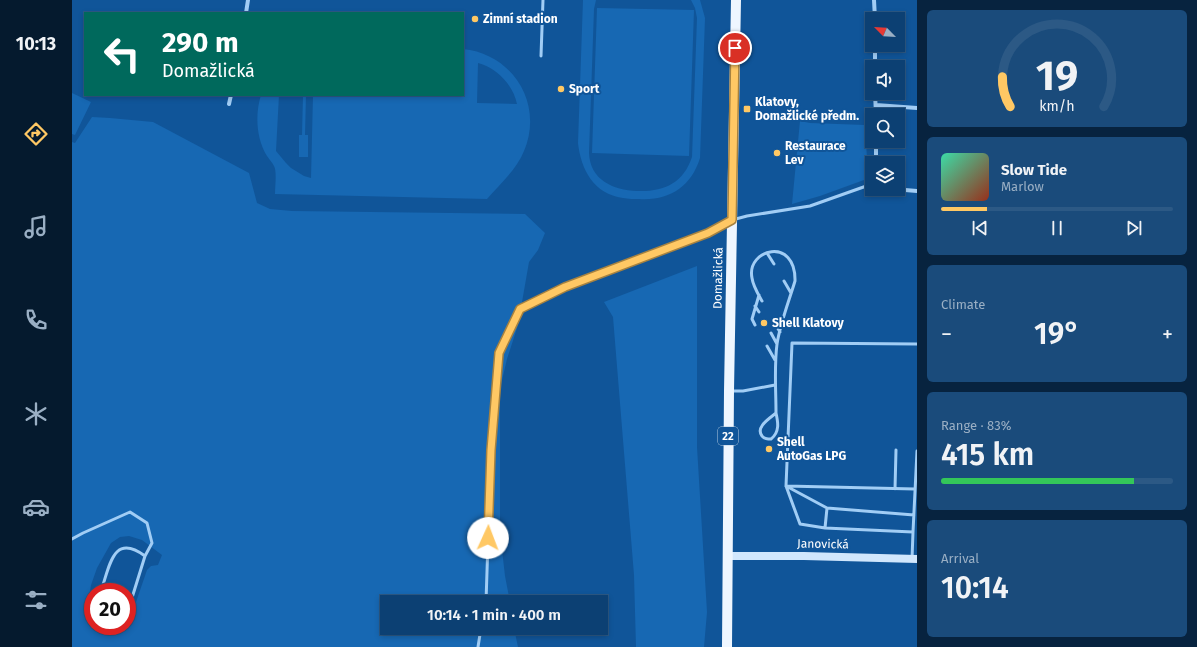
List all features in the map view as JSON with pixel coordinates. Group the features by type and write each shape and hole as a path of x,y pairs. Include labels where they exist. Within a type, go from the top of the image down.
{"main road":[{"name":"Domažlická","path":"728,556 728,391 736,0"},
{"name":"Janovická","path":"728,556 804,556 914,559"},
{"name":"22","path":"727,647 728,556"}],"street":[{"path":"246,12 248,0"},
{"path":"874,0 875,12"},
{"path":"229,104 231,96"},
{"path":"876,100 876,108"},
{"path":"876,104 917,108"},
{"path":"905,190 917,191"}],"lane":[{"path":"541,56 543,0"},
{"path":"486,595 491,450 499,353 520,309 565,287 708,233 732,220 747,216 810,206 865,186"},
{"path":"762,301 758,295 752,277 753,266 758,258 767,253 778,252 786,255 795,270 795,281 777,344 775,386 778,427 775,436 771,439 767,439 762,436 760,431 765,421 776,413"},
{"path":"767,253 774,264"},
{"path":"784,281 791,293"},
{"path":"755,325 752,319 758,295"},
{"path":"755,306 759,312"},
{"path":"774,322 780,332"},
{"path":"771,333 777,344"},
{"path":"913,532 825,528 800,524 786,486 792,343 917,344"},
{"path":"767,346 776,361"},
{"path":"728,391 743,391 775,386"},
{"path":"895,489 896,450"},
{"path":"914,559 913,532 917,451"},
{"path":"786,486 915,489"},
{"path":"786,486 827,508 914,515"},
{"path":"825,528 827,508"},
{"path":"72,539 130,512 147,523 152,543 145,556 136,585"},
{"path":"104,583 111,561 119,550 131,548 145,556"},
{"path":"478,647 480,635"}],"shaded area":[{"path":"583,0 596,0 594,9 589,153 590,162 598,177 604,182 612,186 628,190 646,191 663,188 677,180 683,174 692,157 697,18 695,8 691,0 700,0 705,18 700,158 691,177 685,184 669,195 650,199 627,199 613,196 604,192 597,186 586,171 582,162 578,143"},
{"path":"597,8 694,10 689,156 592,153"},
{"path":"464,49 481,53 496,60 510,71 520,84 527,99 530,116 529,133 524,151 513,170 487,199 275,194 275,168 263,149 259,134 257,118 261,96 279,96 276,151 291,168 304,176 311,178 313,96 464,96","holes":["478,63 492,69 508,84 517,104 477,103"]},
{"path":"72,93 91,102 75,135 72,134"},
{"path":"303,96 306,96 305,135 308,135 308,157 299,157 299,135 302,135"},
{"path":"92,117 153,122 249,173 257,203 270,209 292,211 525,214 545,233 538,250 529,262 518,325 507,359 500,389 500,532 509,595 380,595 380,635 515,635 518,647 72,647 72,142 75,143"},
{"path":"800,121 810,123 865,125 865,148 866,148 867,156 865,156 865,179 820,196 792,204"},
{"path":"697,266 697,447 707,612 704,647 636,647 634,575 613,317 604,302"}],"place":[{"name":"Zimní stadion","path":"475,19"},
{"name":"Sport","path":"561,89"},
{"name":"Klatovy, Domažlické předm.","path":"747,109"},
{"name":"Restaurace Lev","path":"777,153"},
{"name":"Shell Klatovy","path":"764,323"},
{"name":"Shell AutoGas LPG","path":"769,449"}],"route":[{"path":"488,538 491,450 499,353 520,309 565,287 708,233 732,220 735,48"}]}
